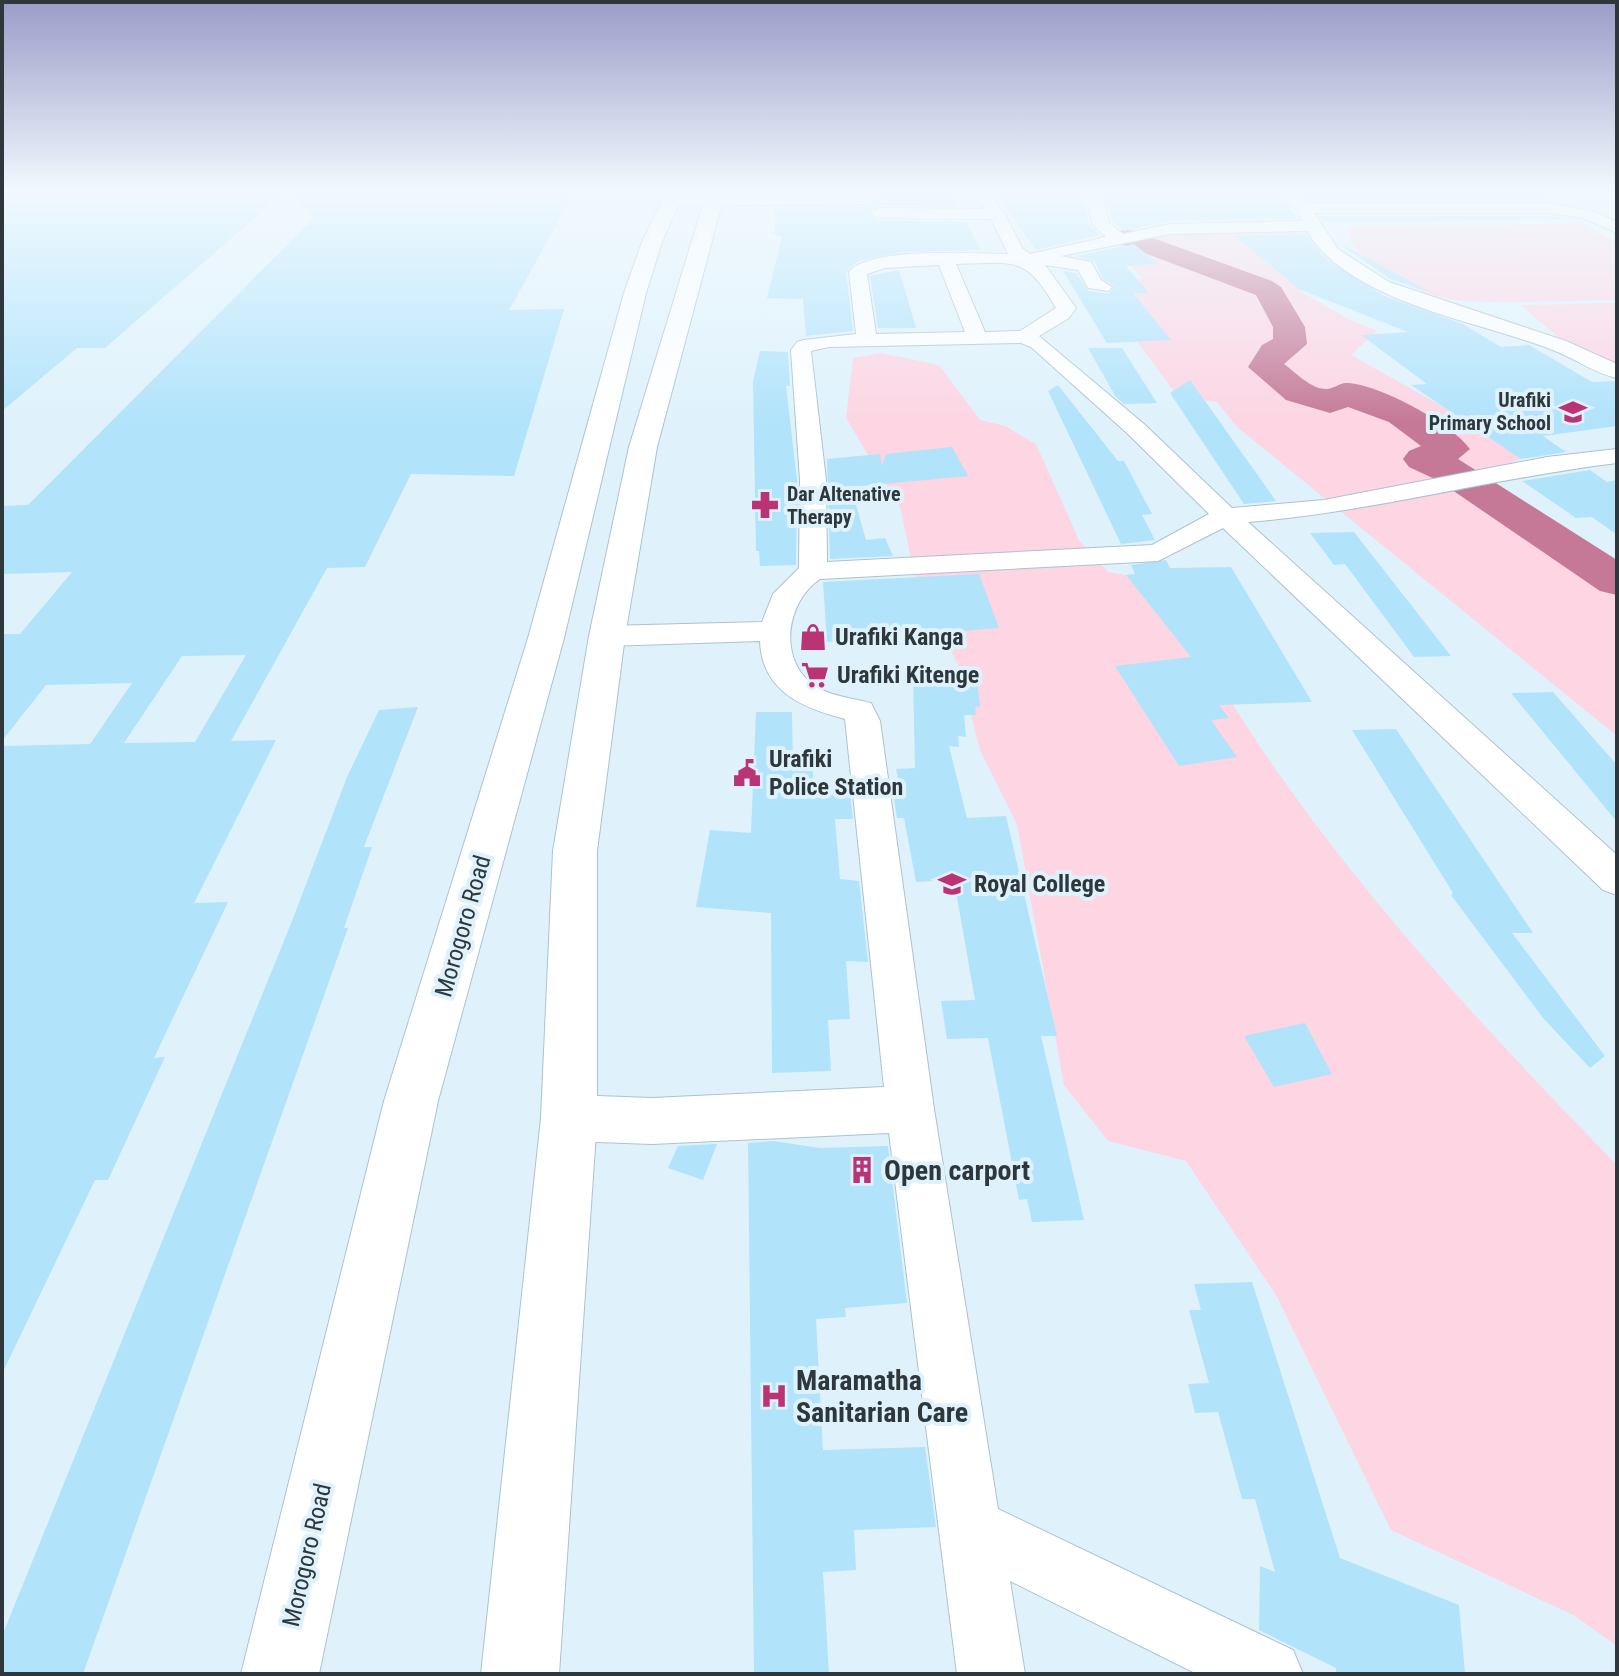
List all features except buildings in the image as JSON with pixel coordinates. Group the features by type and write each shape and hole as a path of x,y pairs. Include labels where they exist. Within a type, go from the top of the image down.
{"main road":[{"name":"Morogoro Road","path":"280,1674 411,1101 546,638 644,266"},
{"path":"520,1674 569,1118 575,851 607,636 643,447 690,266"}],"street":[{"path":"866,266 858,272 867,340"},
{"path":"948,266 977,337"},
{"path":"1024,337 1045,326 1042,324 1066,308 1046,274 1036,266"},
{"path":"1081,266 1094,284 1103,287"},
{"path":"1352,266 1383,286 1559,345 1617,372"},
{"path":"813,571 813,480 801,350 804,346 829,341 1024,337 1038,343 1136,429 1617,879"},
{"path":"1160,552 1226,516 1324,508 1588,458 1617,458"},
{"path":"991,1674 910,1109 863,721 859,711 802,693 784,675 775,631 785,593 813,571 1219,551 1256,544"},
{"path":"607,636 775,631"},
{"path":"569,1118 652,1121 910,1109"},
{"path":"969,1528 1269,1674"}],"shaded area":[{"path":"1132,266 1334,266 1308,290 1300,291 1350,320 1377,331 1351,355 1529,455 1481,476 1617,574 1617,736 1237,427 1217,402 1178,397 1136,340 1116,291 1095,276 1141,279"},
{"path":"1376,266 1617,266 1617,300 1457,300 1426,293"},
{"path":"1617,303 1617,365 1559,338 1521,305"},
{"path":"881,353 939,365 980,420 1005,426 1036,444 1079,540 1108,572 1158,581 1253,736 1334,849 1472,1012 1617,1165 1617,1646 1575,1616 1391,1530 1276,1295 1186,1161 1108,1141 1064,1085 1017,824 980,750 958,665 914,574 901,510 846,418 853,358"}],"waterway":[{"path":"1206,266 1261,287"},
{"path":"1270,293 1289,327 1290,344 1274,352 1265,367 1299,392 1330,402 1346,394 1402,414 1450,449 1423,459 1453,472 1617,581"}],"place":[{"name":"Urafiki Primary School","path":"1573,412"},
{"name":"Dar Altenative Therapy","path":"765,505"},
{"name":"Urafiki Kanga","path":"813,637"},
{"name":"Urafiki Kitenge","path":"815,675"},
{"name":"Urafiki Police Station","path":"747,773"},
{"name":"Royal College","path":"952,884"},
{"name":"Open carport","path":"862,1170"},
{"name":"Maramatha Sanitarian Care","path":"774,1396"}]}
